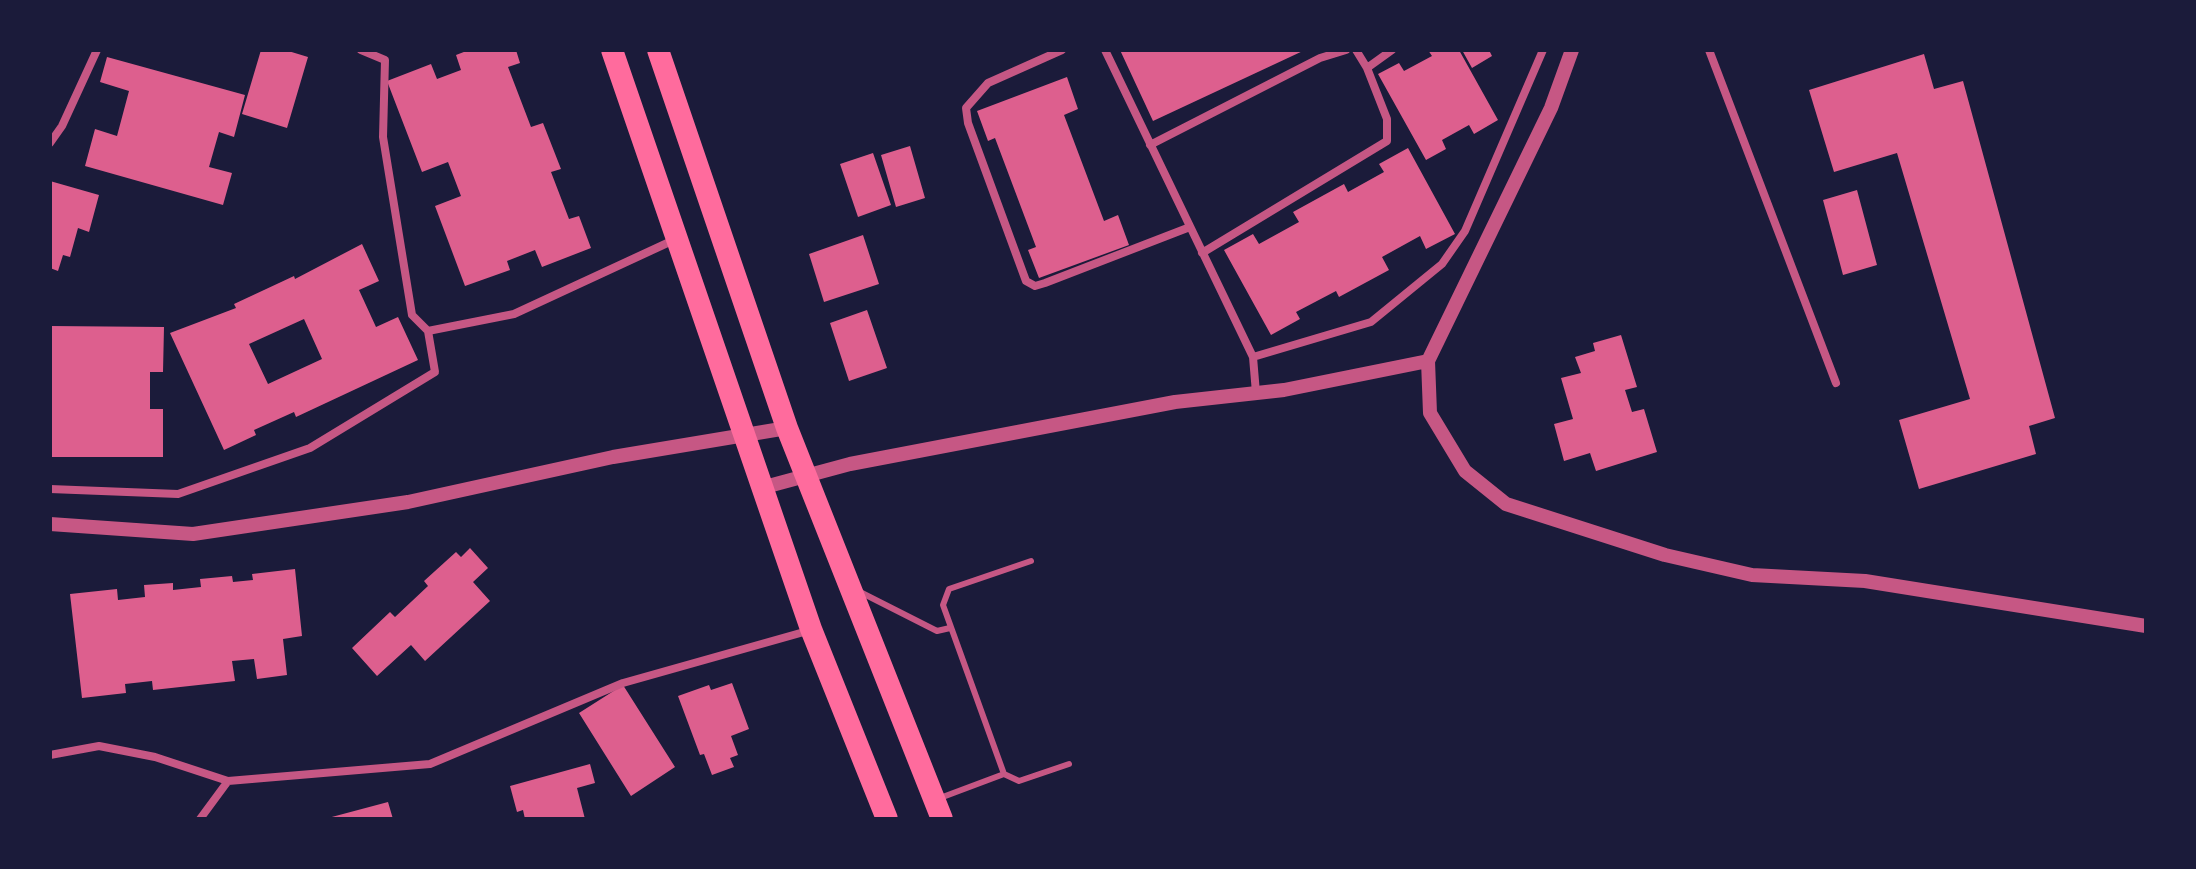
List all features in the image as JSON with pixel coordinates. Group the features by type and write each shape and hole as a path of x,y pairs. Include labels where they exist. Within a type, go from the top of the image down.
{"highway":[{"path":"612,50 680,238 742,435 811,629 887,819"},
{"path":"658,50 787,428 939,809"}],"street":[{"path":"50,143 62,126 97,50"},
{"path":"50,489 178,494 310,448 435,372 428,331 412,315 383,137 385,60 361,50"},
{"path":"1062,50 988,83 966,108 968,123 1026,281 1035,286 1045,283 1190,227"},
{"path":"1105,50 1253,357 1256,393"},
{"path":"1150,145 1320,58 1346,50"},
{"path":"1202,253 1387,141 1390,131 1387,119 1367,68 1356,50"},
{"path":"1367,68 1392,50"},
{"path":"1253,357 1371,322 1442,264 1465,231 1543,50"},
{"path":"1572,50 1551,108 1428,361 1430,413 1465,471 1506,504 1665,555 1752,575 1865,581 2146,626"},
{"path":"1709,50 1836,383"},
{"path":"428,331 514,314 680,238"},
{"path":"761,488 850,464 1175,402 1256,393 1428,361"},
{"path":"50,524 193,534 408,502 613,457 787,428"},
{"path":"50,755 99,746 155,757 228,781 430,764 623,683 811,629"},
{"path":"200,819 228,781"}],"lane":[{"path":"1031,561 949,589 943,605 1004,774 1019,781 1069,764"},
{"path":"853,588 937,631 950,628"},
{"path":"939,809 1004,774"}],"building":[{"path":"261,50 285,50 308,57 287,128 242,114"},
{"path":"469,50 516,50 520,63 508,67 531,127 543,123 561,169 551,172 569,219 579,216 591,248 542,267 535,250 507,261 510,270 465,286 435,206 461,196 448,162 422,172 387,81 431,64 437,79 461,70 456,55"},
{"path":"1120,50 1305,50 1153,121"},
{"path":"1428,50 1459,50 1498,120 1474,134 1469,125 1442,140 1446,149 1426,160 1378,74 1399,63 1404,71 1432,56"},
{"path":"1462,50 1489,50 1492,56 1472,68"},
{"path":"1924,54 1934,89 1963,81 2055,418 2029,426 2036,454 1919,489 1899,420 1970,399 1897,153 1834,172 1809,90"},
{"path":"107,57 245,95 234,137 219,132 209,167 232,173 223,205 85,166 95,129 117,136 129,91 100,82"},
{"path":"1067,77 1078,109 1064,115 1104,221 1118,215 1129,245 1039,278 1028,250 1036,247 995,138 988,141 977,111"},
{"path":"910,146 925,198 896,207 881,155"},
{"path":"1408,148 1455,234 1426,249 1420,236 1382,257 1389,270 1339,297 1336,291 1296,312 1300,319 1271,335 1224,250 1253,234 1259,244 1299,222 1293,212 1344,184 1348,192 1384,172 1379,164"},
{"path":"873,153 891,205 858,217 840,164"},
{"path":"50,181 99,195 89,232 78,228 70,257 63,255 58,271 50,268"},
{"path":"1857,190 1877,265 1843,275 1823,200"},
{"path":"863,235 879,284 824,302 809,254"},
{"path":"362,244 379,281 359,290 376,327 398,317 418,360 296,417 294,412 254,430 256,435 224,450 170,333 236,308 234,304 294,276 295,279","holes":["304,319 322,359 268,384 249,344"]},
{"path":"867,310 887,368 849,381 830,323"},
{"path":"50,326 164,327 163,372 150,372 150,409 163,409 163,457 50,457"},
{"path":"1621,335 1637,387 1625,390 1632,412 1644,409 1657,452 1596,471 1590,453 1564,461 1554,424 1573,419 1561,378 1581,373 1575,357 1595,351 1593,343"},
{"path":"470,548 488,568 473,582 490,601 425,661 411,645 377,676 352,648 390,612 395,617 428,586 424,581 456,552 461,557"},
{"path":"295,569 302,636 283,639 287,675 257,679 254,659 232,661 235,681 153,690 152,681 125,684 126,693 82,698 70,594 117,589 118,600 145,597 144,585 173,583 173,590 201,587 200,579 232,576 233,582 253,580 252,574"},
{"path":"732,683 749,729 731,736 738,755 730,758 734,767 712,775 704,754 700,755 678,696 709,685 711,690"},
{"path":"623,685 675,767 631,796 579,713"},
{"path":"590,764 595,783 577,788 585,819 525,819 523,810 517,812 510,786"},
{"path":"388,802 393,819 328,819 328,818"}]}
